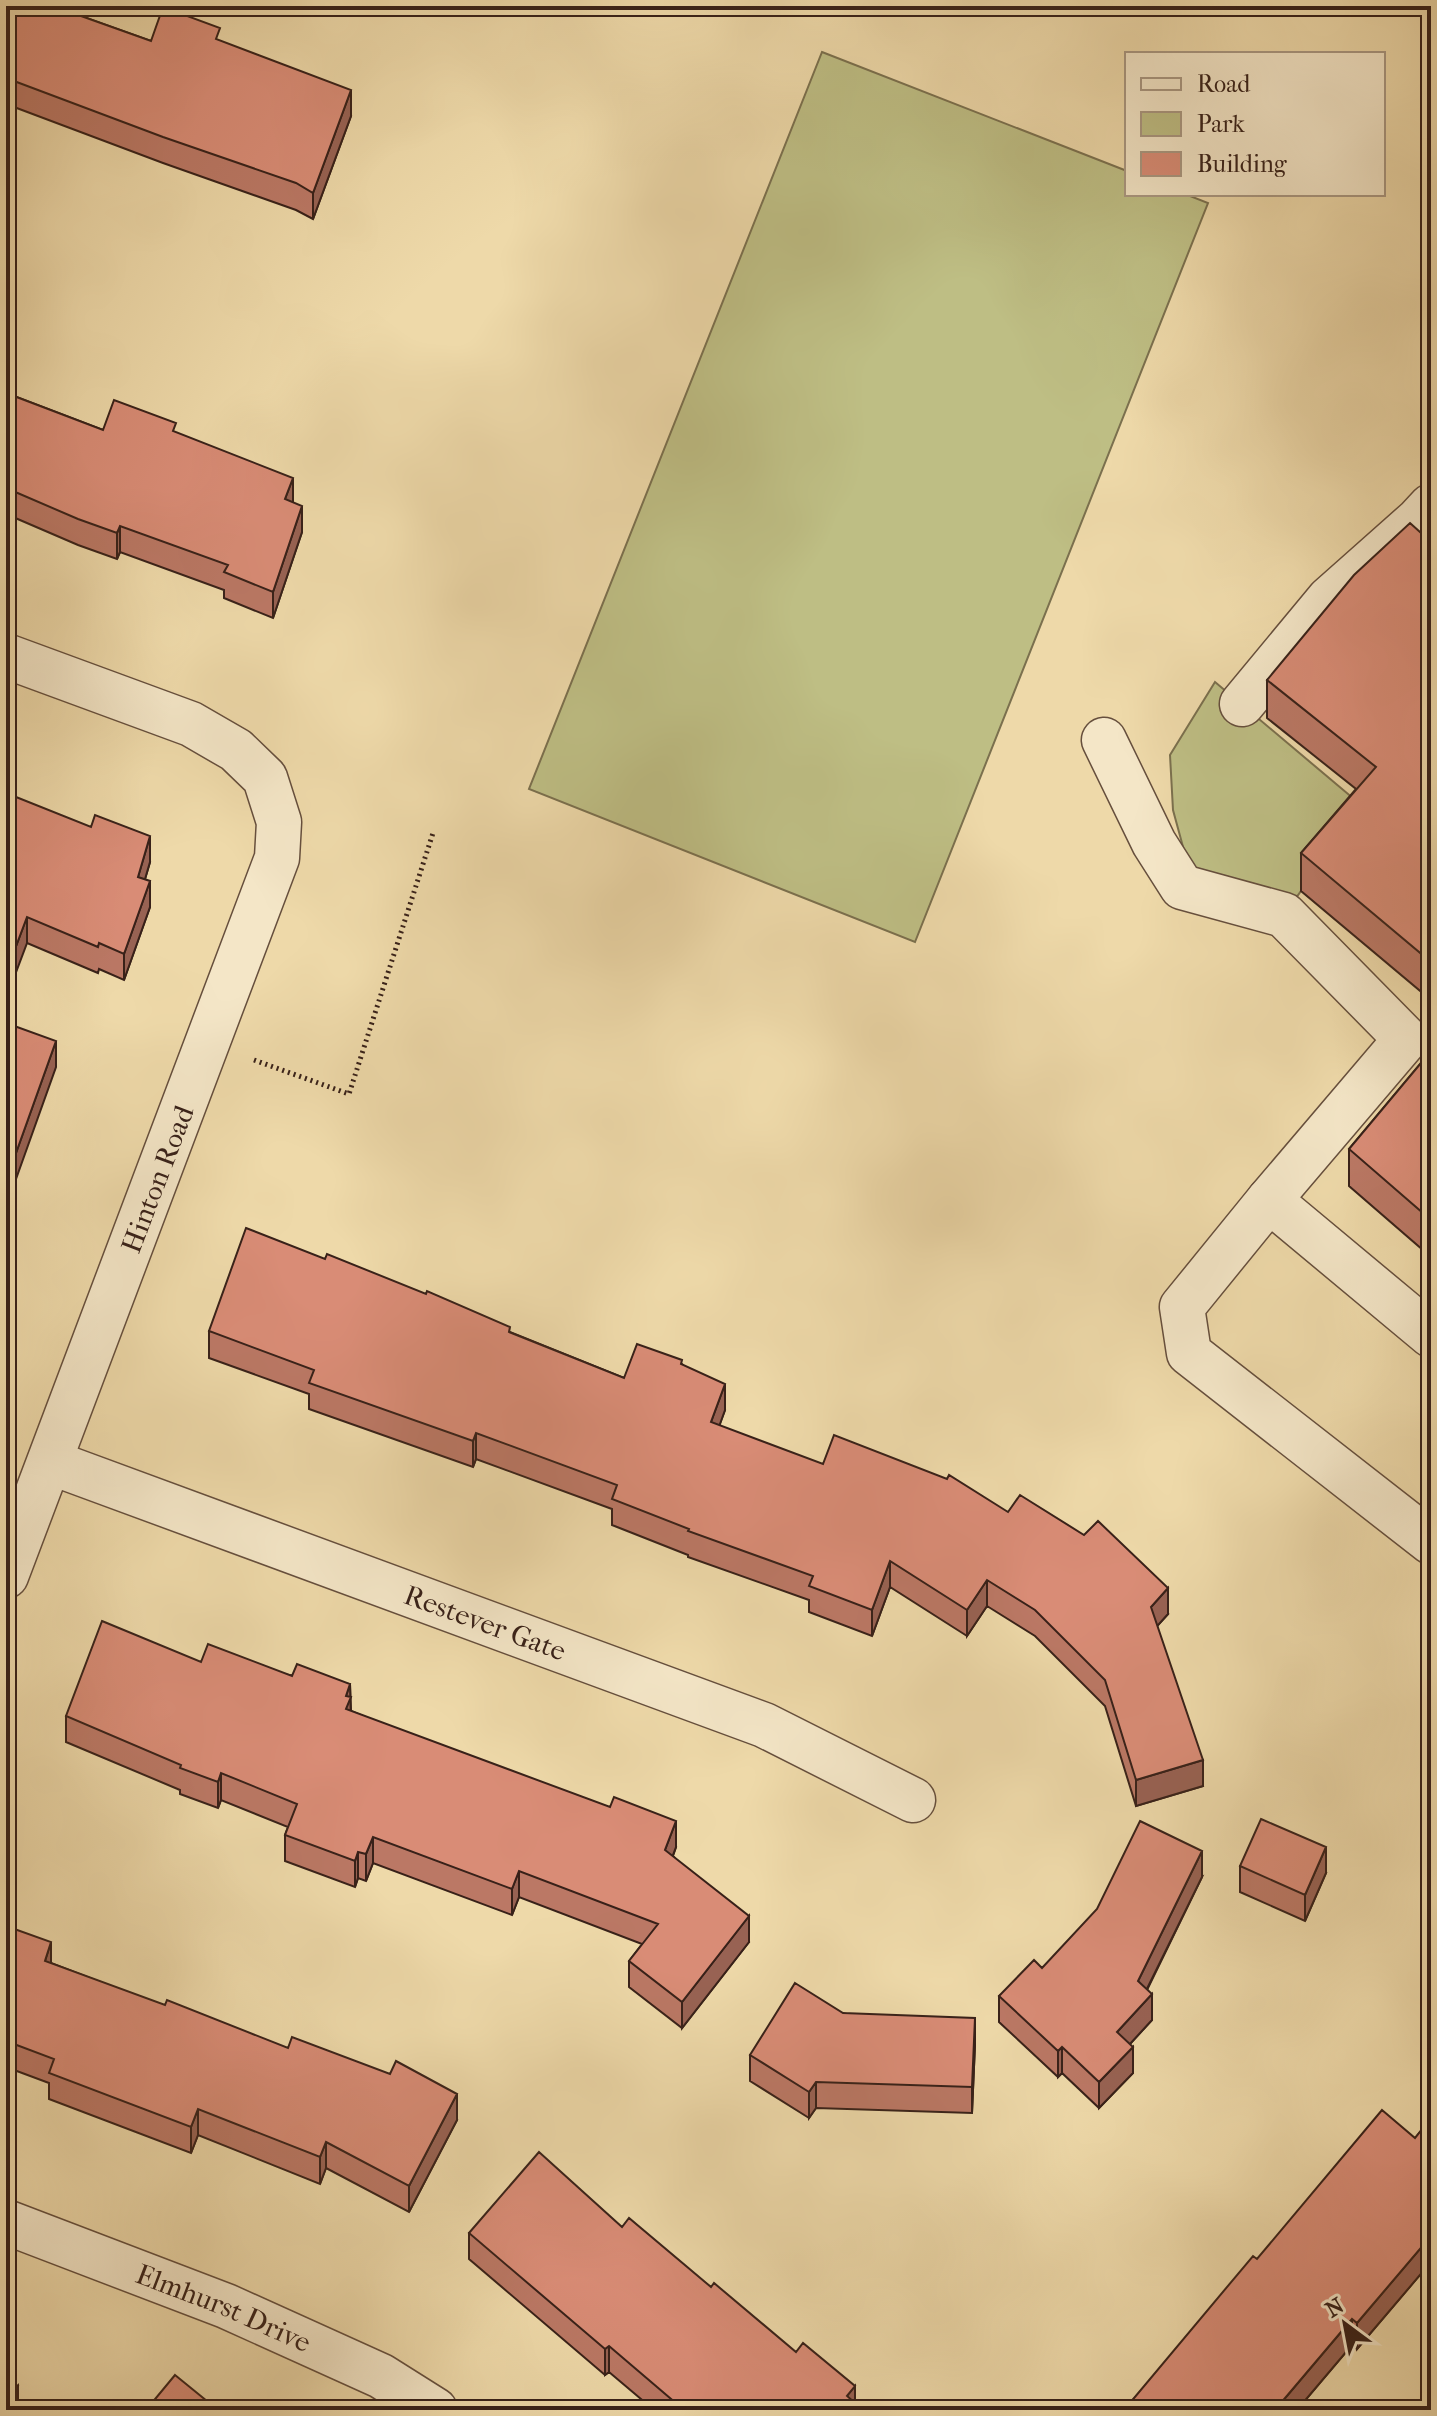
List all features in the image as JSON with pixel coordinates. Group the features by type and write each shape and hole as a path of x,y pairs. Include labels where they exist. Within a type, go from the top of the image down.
{"street":[{"path":"1242,704 1329,599 1431,506"},
{"name":"Hinton Road","path":"6,656 191,724 236,750 265,778 279,822 277,858 6,1576"},
{"path":"1104,740 1154,843 1182,887 1284,915 1406,1039 1182,1307 1189,1353 1431,1542"},
{"path":"1269,1200 1431,1335"},
{"name":"Restever Gate","path":"50,1462 764,1725 913,1800"},
{"name":"Elmhurst Drive","path":"6,2222 226,2306 381,2376 435,2410"}],"path":[{"path":"208,1044 349,1094 433,833"}],"green space":[{"path":"822,52 1125,170 1125,196 1190,196 1208,203 915,942 529,789"},
{"path":"1215,682 1373,815 1301,891 1284,915 1195,891 1173,810 1170,755"}],"building":[{"path":"6,6 78,6 75,14 151,41 163,7 220,28 216,39 351,90 313,193 296,183 6,78"},
{"path":"6,393 103,430 114,400 176,423 173,431 293,478 285,499 302,506 273,592 224,572 228,565 120,526 117,533 6,488"},
{"path":"1410,523 1431,542 1431,962 1301,853 1376,767 1267,680 1354,575"},
{"path":"6,793 91,827 95,815 150,836 138,877 150,881 124,954 99,943 98,947 27,917 6,973"},
{"path":"6,1023 56,1041 6,1181"},
{"path":"1431,1051 1431,1220 1349,1149"},
{"path":"246,1228 325,1259 327,1254 426,1294 427,1291 510,1327 509,1332 624,1378 637,1344 682,1360 681,1364 725,1384 711,1422 823,1464 834,1435 947,1479 949,1475 1008,1512 1020,1495 1084,1535 1098,1521 1168,1588 1151,1607 1203,1760 1136,1780 1105,1680 1035,1610 987,1580 967,1610 890,1561 872,1610 809,1586 813,1576 688,1531 612,1499 617,1485 476,1433 473,1441 309,1383 314,1370 209,1331"},
{"path":"102,1621 201,1662 208,1644 292,1676 297,1664 350,1684 346,1696 351,1697 346,1709 610,1807 614,1797 676,1821 665,1850 749,1916 682,2002 629,1961 658,1924 519,1871 512,1889 373,1837 366,1854 358,1852 355,1861 285,1835 297,1804 221,1773 218,1782 180,1768 181,1765 66,1716"},
{"path":"1261,1819 1326,1847 1305,1895 1240,1866"},
{"path":"1140,1821 1202,1851 1138,1981 1152,1994 1117,2032 1133,2047 1099,2082 1062,2047 1058,2051 999,1996 1034,1960 1042,1968 1097,1909"},
{"path":"6,1926 51,1942 45,1961 165,2005 167,2000 288,2048 292,2037 390,2074 396,2061 457,2094 409,2186 326,2142 320,2157 198,2109 191,2127 49,2073 54,2059 6,2041"},
{"path":"795,1983 843,2013 975,2018 972,2087 816,2082 809,2092 750,2055"},
{"path":"1382,2110 1415,2138 1431,2118 1431,2236 1357,2323 1352,2319 1275,2410 1124,2410 1253,2256 1257,2259"},
{"path":"539,2152 622,2227 629,2218 711,2287 714,2283 796,2352 803,2343 855,2386 847,2396 863,2410 684,2410 609,2346 605,2349 469,2233"},
{"path":"175,2375 218,2410 146,2410"},
{"path":"6,2377 18,2386 6,2404"}]}
